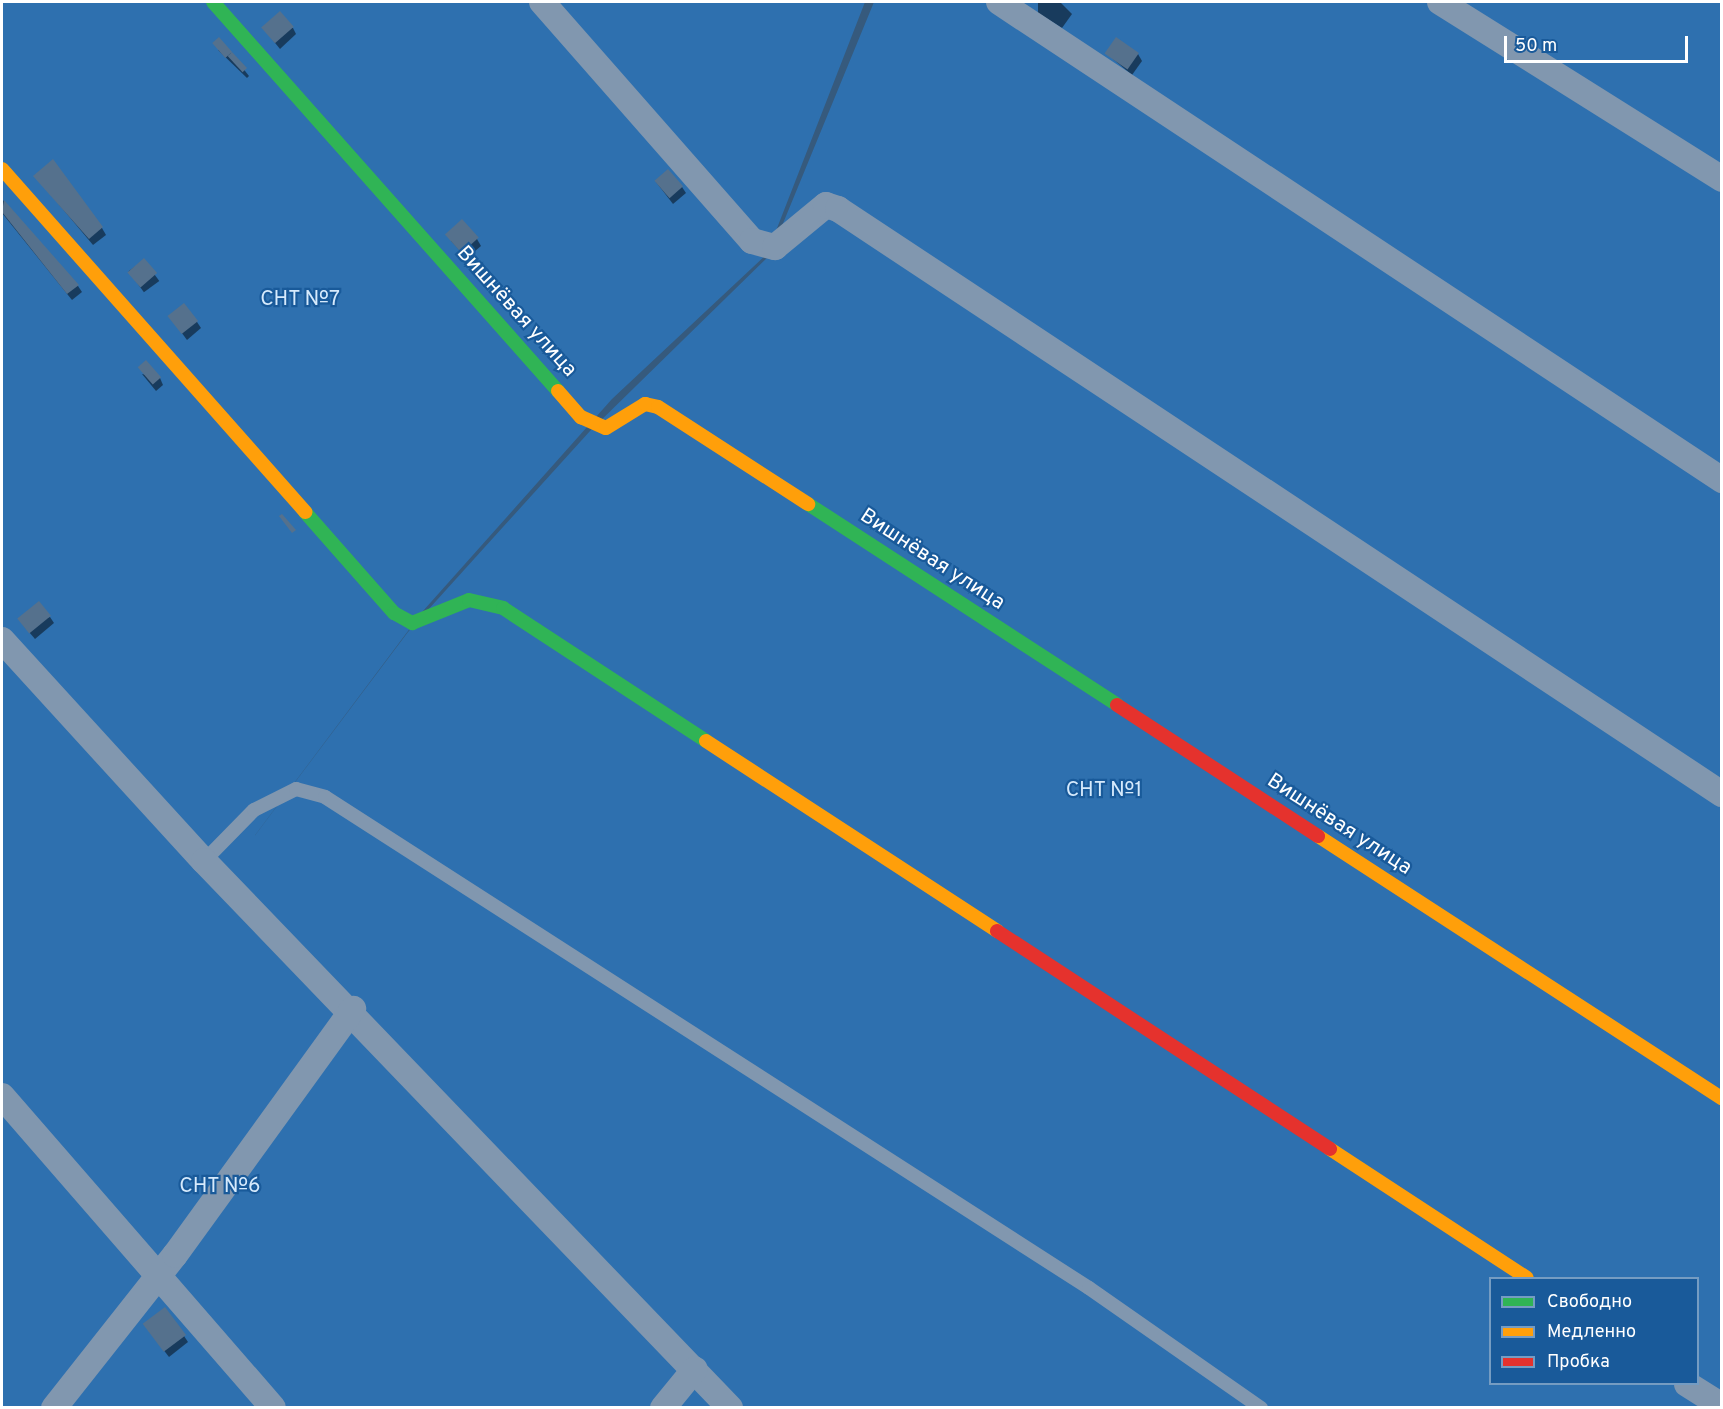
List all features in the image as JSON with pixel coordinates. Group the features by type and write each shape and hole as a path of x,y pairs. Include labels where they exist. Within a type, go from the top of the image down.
{"street":[{"name":"Вишнёвая улица","path":"213,2 581,417 606,428 645,404 658,407 1722,1098"},
{"path":"542,2 752,241 775,247 826,205 838,209 1722,794"},
{"path":"999,2 1722,480"},
{"path":"1440,2 1722,179"},
{"path":"2,169 394,613 412,623 469,600 503,608 1525,1277"},
{"path":"2,640 204,861 353,1010 730,1407"},
{"path":"54,1407 158,1276 353,1010"},
{"path":"2,1096 273,1407"},
{"path":"663,1407 694,1369"},
{"path":"1690,1385 1722,1406"}],"lane":[{"path":"204,861 254,810 296,789 325,797 1089,1288 1261,1407"}],"green space":[{"name":"СНТ №1","path":"2,2 865,2 767,254 612,399 423,611 226,874 408,632 590,431 770,255 874,2 1721,2 1721,1407 2,1408"}],"building":[{"path":"280,11 294,27 275,43 261,27"},
{"path":"219,37 232,52 225,58 212,43"},
{"path":"1116,37 1139,53 1127,69 1105,53"},
{"path":"232,52 247,68 243,72 228,56"},
{"path":"53,159 103,227 89,239 33,176"},
{"path":"668,169 683,186 670,198 654,181"},
{"path":"4,200 79,285 67,294 2,212"},
{"path":"462,219 479,238 462,253 445,234"},
{"path":"144,258 157,273 141,288 127,272"},
{"path":"184,303 198,321 182,334 167,316"},
{"path":"146,360 161,377 153,385 138,367"},
{"path":"282,514 296,530 292,533 279,516"},
{"path":"39,601 51,616 29,633 17,619"},
{"path":"165,1307 186,1335 164,1352 143,1324"}],"traffic: fast":[{"path":"213,2 558,391"},
{"path":"808,504 1117,705"},
{"path":"305,512 394,613 412,623 469,600 503,608 706,741"}],"traffic: slow":[{"path":"2,169 305,512"},
{"path":"558,391 581,417 606,428 645,404 658,407 808,504"},
{"path":"706,741 997,931"},
{"path":"1318,836 1722,1098"},
{"path":"1330,1149 1525,1277"}],"traffic: jam":[{"path":"1117,705 1318,836"},
{"path":"997,931 1330,1149"}],"park label":[{"name":"СНТ №7","path":"300,300"},
{"name":"СНТ №6","path":"220,1187"}]}
